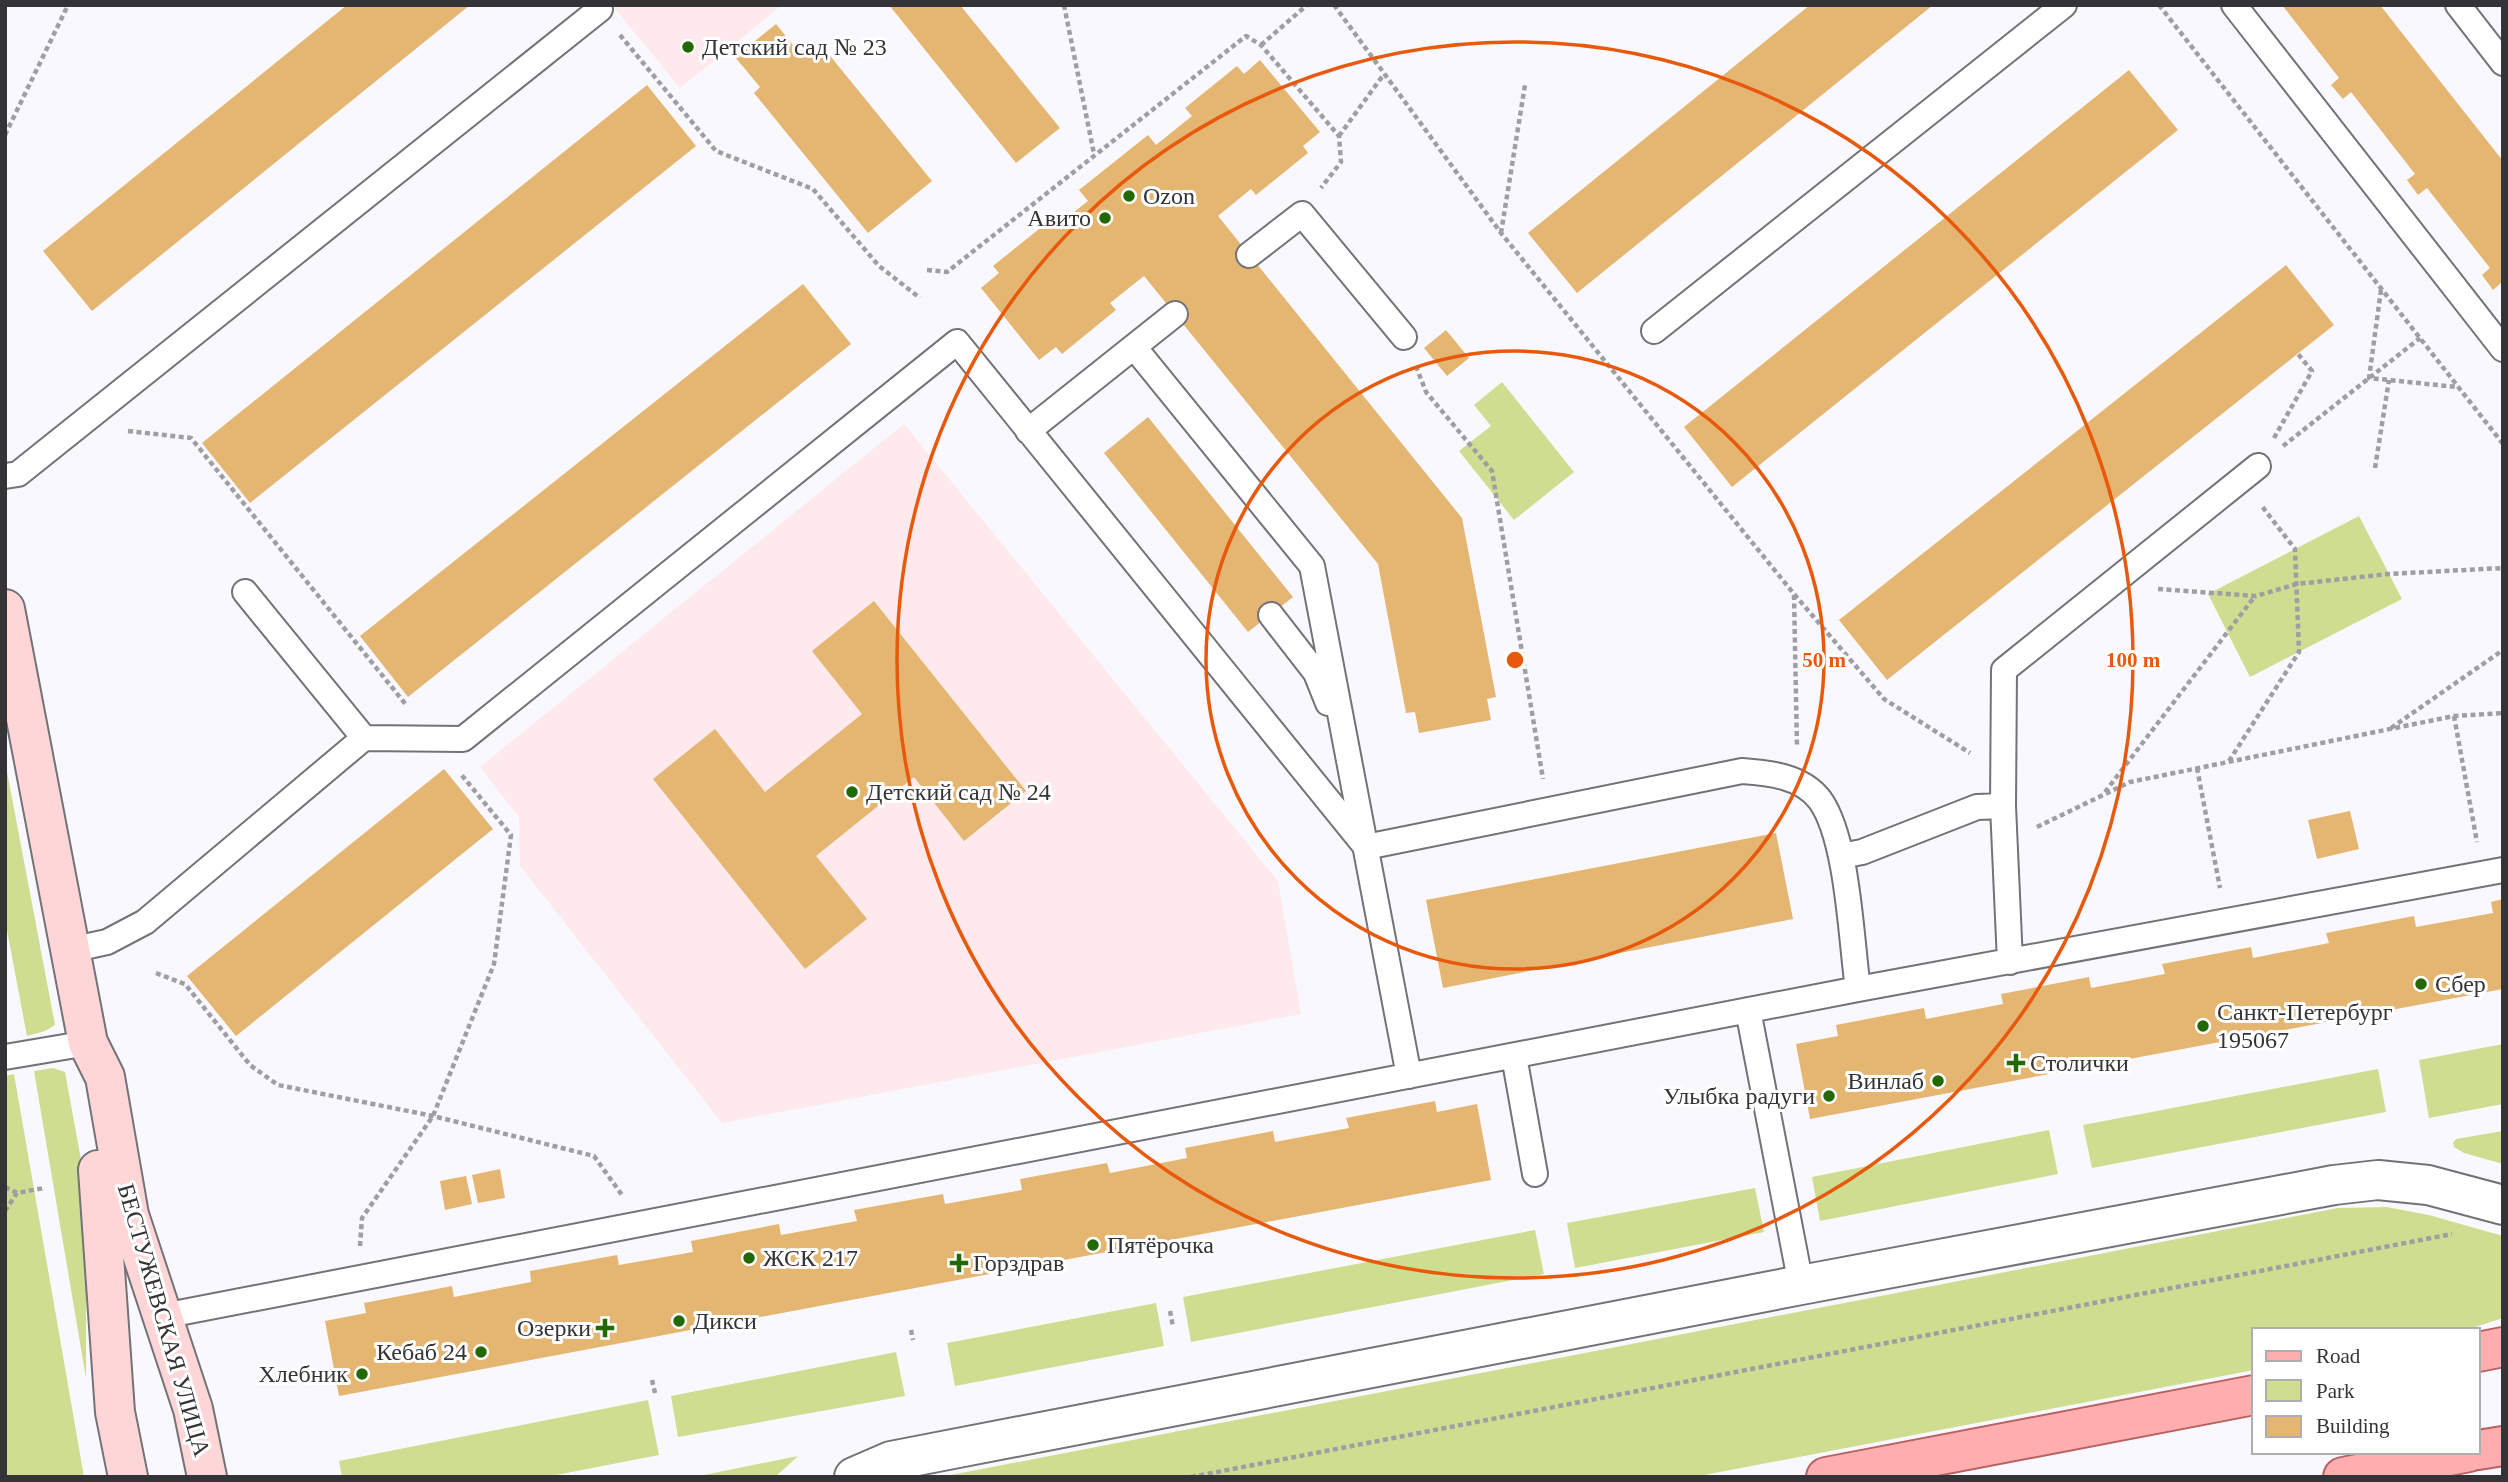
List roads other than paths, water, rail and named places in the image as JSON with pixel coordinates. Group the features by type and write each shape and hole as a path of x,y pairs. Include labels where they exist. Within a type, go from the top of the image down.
{"main road":[{"path":"2480,1352 2503,1347"},
{"path":"1826,1477 2252,1395"},
{"path":"2480,1450 2503,1446"},
{"path":"2343,1477 2459,1454"}],"street":[{"name":"БЕСТУЖЕВСКАЯ УЛИЦА","path":"5,609 88,1043 105,1077 130,1215 193,1409 207,1477"},
{"name":"БЕСТУЖЕВСКАЯ УЛИЦА","path":"88,1043 83,1082 101,1185 115,1412 128,1477"},
{"path":"854,1477 891,1461 2334,1185 2378,1180 2428,1185 2492,1202"}],"lane":[{"path":"1654,331 2064,5"},
{"path":"2234,5 2503,349"},
{"path":"2458,5 2503,63"},
{"path":"5,477 18,474 600,9"},
{"path":"1250,255 1302,214 1404,337"},
{"path":"1028,431 1175,314"},
{"path":"70,950 107,942 145,922 364,738 463,739 957,342 1366,847"},
{"path":"1134,347 1312,566 1409,1076"},
{"path":"2010,962 2003,806 2004,670 2249,473"},
{"path":"245,592 364,738"},
{"path":"1271,615 1316,673 1347,748"},
{"path":"1366,847 1742,771 1772,773 1798,783 1819,799 1833,825 1841,856 1858,989"},
{"path":"1841,856 1862,852 1977,807 2003,806"},
{"path":"163,1317 1748,1010 2493,872"},
{"path":"1748,1010 1801,1285"},
{"path":"5,1057 88,1043"},
{"path":"1514,1056 1535,1174"}],"place":[{"name":"Детский сад № 23","path":"688,47"},
{"name":"Ozon","path":"1129,196"},
{"name":"Авито","path":"1105,218"},
{"name":"Детский сад № 24","path":"852,792"},
{"name":"Сбер","path":"2421,984"},
{"name":"Санкт-Петербург 195067","path":"2203,1026"},
{"name":"Столички","path":"2016,1063"},
{"name":"Винлаб","path":"1938,1081"},
{"name":"Улыбка радуги","path":"1829,1096"},
{"name":"Пятёрочка","path":"1093,1245"},
{"name":"ЖСК 217","path":"749,1258"},
{"name":"Горздрав","path":"959,1263"},
{"name":"Дикси","path":"679,1321"},
{"name":"Озерки","path":"605,1328"},
{"name":"Кебаб 24","path":"481,1352"},
{"name":"Хлебник","path":"362,1374"}]}
